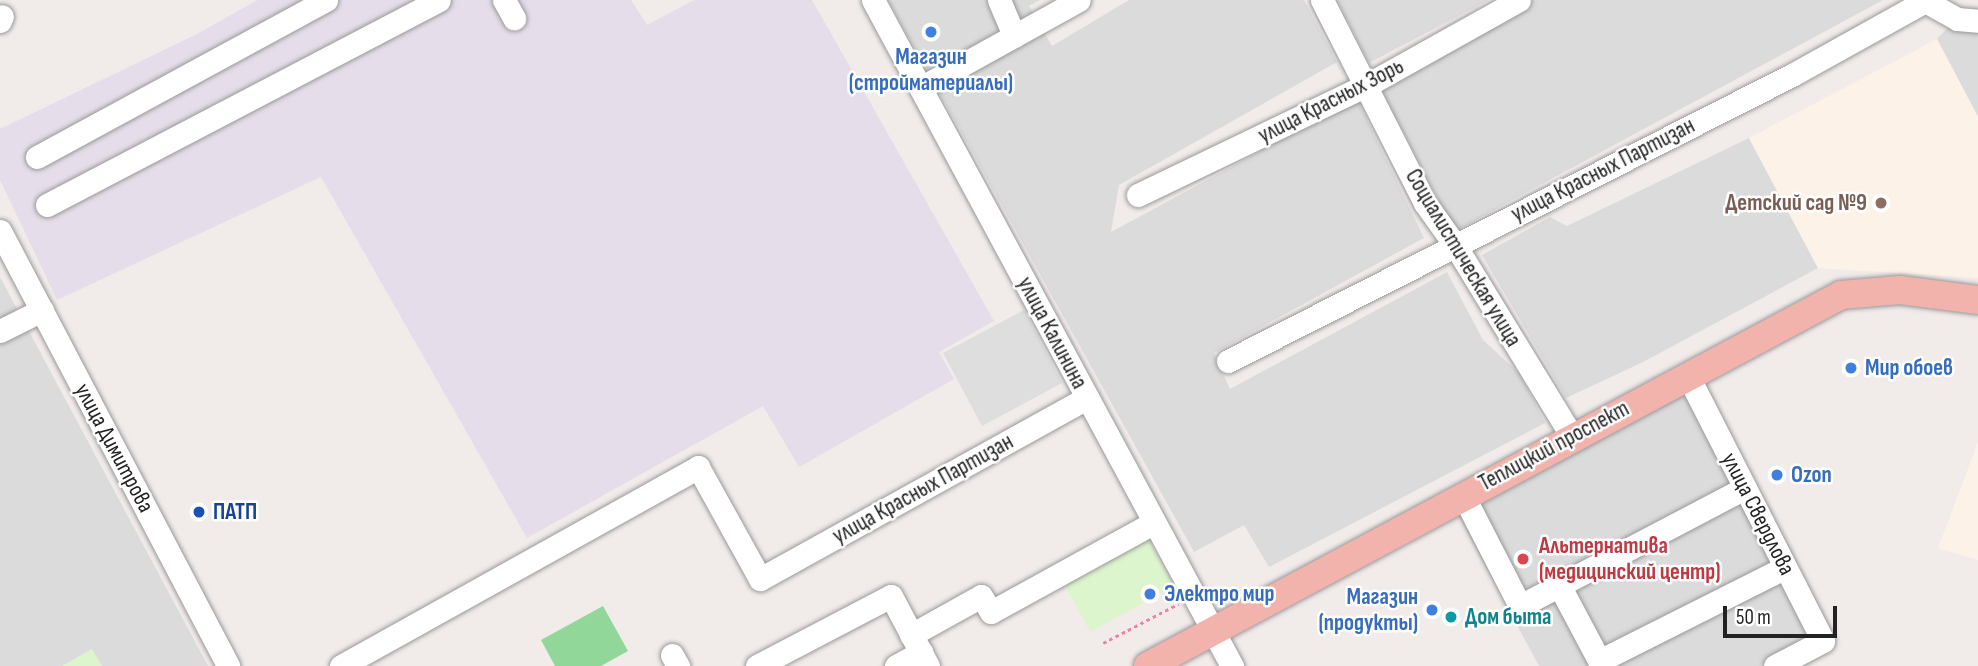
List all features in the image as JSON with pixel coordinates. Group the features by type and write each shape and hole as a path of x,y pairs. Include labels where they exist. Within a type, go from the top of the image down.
{"main road":[{"name":"Теплицкий проспект","path":"1148,666 1841,295 1900,290 1978,300"}],"street":[{"path":"37,157 326,0"},
{"path":"47,205 439,0"},
{"name":"улица Калинина","path":"873,0 1232,666"},
{"path":"999,0 1014,36"},
{"path":"922,87 1079,0"},
{"name":"Социалистическая улица","path":"1321,0 1367,85 1425,203 1455,245 1572,437"},
{"name":"улица Красных Зорь","path":"1138,195 1367,85 1519,0"},
{"name":"улица Красных Партизан","path":"1228,361 1792,75 1925,0 1957,19 1978,21"},
{"name":"улица Димитрова","path":"0,231 228,666"},
{"path":"0,331 41,310"},
{"name":"улица Свердлова","path":"1688,376 1823,641 1775,666"},
{"name":"улица Красных Партизан","path":"341,666 698,467 760,579 1087,398"},
{"path":"1463,495 1520,606 1745,488"},
{"path":"896,666 920,651 981,596 991,612 1153,523"},
{"path":"1559,585 1601,663 1784,568"},
{"path":"757,666 891,596 920,651"}],"path":[{"path":"1103,643 1193,596"}],"shaded area":[{"path":"258,0 631,0 647,25 694,0 812,0 994,321 939,352 954,379 799,467 763,406 527,538 321,177 57,300 0,180 0,129 197,34"},
{"path":"888,0 1040,0 1029,6 1052,46 1129,0 1304,0 1337,62 1119,185 1111,232 1357,99 1424,238 1214,353 1230,389 1447,272 1483,340 1519,373 1545,423 1269,567 1244,525 1194,552"},
{"path":"1337,0 1489,0 1369,63"},
{"path":"1533,0 1883,0 1455,231 1379,85"},
{"path":"1957,18 1978,20 1978,117 1937,39"},
{"name":"Детский сад №9","path":"1937,39 1978,117 1978,278 1818,268 1749,138"},
{"path":"1749,138 1818,268 1643,362 1566,398 1482,255 1550,217 1567,226"},
{"path":"0,277 208,666 0,666"},
{"path":"1024,310 1062,383 982,426 943,353"},
{"path":"1684,394 1814,637 1760,666 1539,666 1458,515"},
{"path":"1978,442 1978,560 1938,548"}],"green space":[{"path":"1147,537 1174,586 1090,632 1064,583"},
{"path":"603,606 628,651 601,666 555,666 541,640"},
{"path":"92,649 102,666 62,666"}],"place":[{"name":"Магазин (стройматериалы)","path":"931,32"},
{"name":"Детский сад №9","path":"1881,203"},
{"name":"Мир обоев","path":"1851,368"},
{"name":"Ozon","path":"1777,475"},
{"name":"ПАТП","path":"199,512"},
{"name":"Альтернатива (медицинский центр)","path":"1523,559"},
{"name":"Электро мир","path":"1150,594"},
{"name":"Магазин (продукты)","path":"1432,610"},
{"name":"Дом быта","path":"1451,617"}]}
